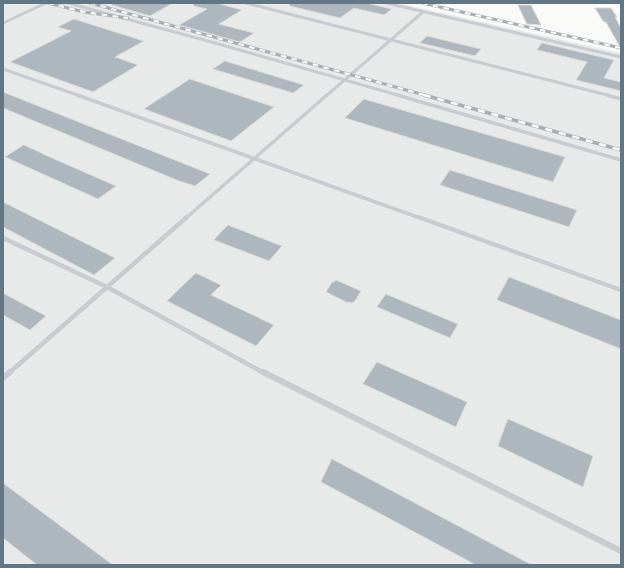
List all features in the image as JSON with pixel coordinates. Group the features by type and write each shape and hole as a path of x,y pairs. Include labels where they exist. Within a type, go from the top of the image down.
{"lane":[{"path":"3,23 46,3"},
{"path":"68,3 215,43 621,160"},
{"path":"246,3 621,99"},
{"path":"386,3 621,57"},
{"path":"3,378 423,12"},
{"path":"3,69 621,290"},
{"path":"3,238 107,287 289,386 621,551"}],"shaded area":[{"path":"3,3 398,3 621,53 621,565 3,565"}],"building":[{"path":"113,3 173,3 150,16 112,5"},
{"path":"194,3 216,3 242,10 219,24 254,33 240,42 179,25 207,9 194,6"},
{"path":"290,3 366,3 392,9 384,15 354,8 340,18 290,6"},
{"path":"518,5 531,5 541,25 527,24"},
{"path":"595,8 611,8 617,17 615,17 621,28 621,49 606,22 604,22"},
{"path":"74,19 144,41 115,57 138,65 93,92 10,62 71,31 58,27"},
{"path":"427,36 481,49 475,56 420,43"},
{"path":"542,43 614,60 604,78 621,82 621,91 576,80 587,62 537,50"},
{"path":"225,61 304,85 293,93 213,69"},
{"path":"190,79 274,107 231,141 144,109"},
{"path":"3,92 210,174 195,186 179,181 3,108"},
{"path":"364,99 565,157 553,182 345,118"},
{"path":"24,145 116,186 98,199 5,157"},
{"path":"450,170 577,210 569,227 440,185"},
{"path":"3,202 115,258 94,275 3,227"},
{"path":"228,225 282,246 269,261 214,240"},
{"path":"196,273 221,285 211,295 274,325 256,346 167,301"},
{"path":"509,277 621,320 621,349 497,300"},
{"path":"336,280 361,291 355,301 348,303 326,292 332,282"},
{"path":"3,293 46,316 30,330 3,315"},
{"path":"386,294 458,324 450,338 377,307"},
{"path":"377,362 467,402 456,427 363,384"},
{"path":"508,419 593,456 583,487 498,446"},
{"path":"332,459 532,565 476,565 321,482"},
{"path":"3,483 113,565 37,565 3,538"}],"railway":[{"path":"48,3 84,12 128,18"},
{"path":"90,3 428,96"},
{"path":"422,3 621,48"},
{"path":"424,95 621,150"}]}
